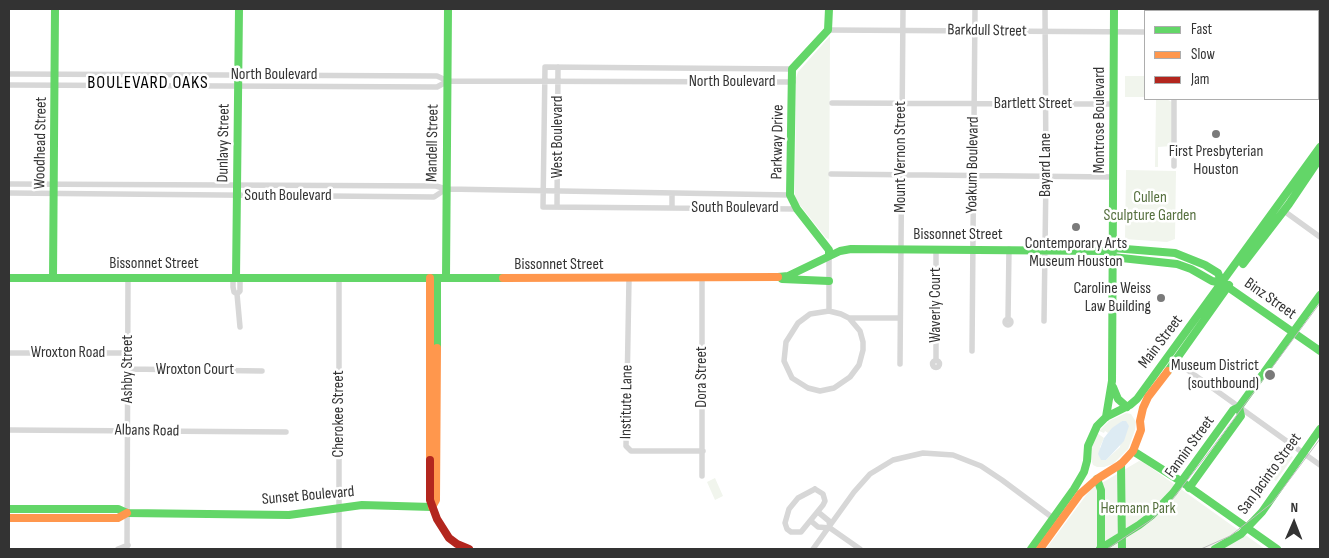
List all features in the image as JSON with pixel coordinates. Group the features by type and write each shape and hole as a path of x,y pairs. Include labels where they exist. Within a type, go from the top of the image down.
{"main road":[{"name":"Woodhead Street","path":"53,278 55,9"},
{"name":"Dunlavy Street","path":"236,278 239,9"},
{"name":"Mandell Street","path":"432,506 430,500 438,278 446,189 448,9"},
{"path":"792,69 828,30 829,9"},
{"name":"Montrose Boulevard","path":"1106,417 1112,381 1114,9"},
{"name":"Parkway Drive","path":"792,69 790,195 797,208 830,250 829,256"},
{"name":"Main Street","path":"1040,549 1080,494 1098,475 1120,464 1133,451 1141,430 1140,421 1148,397 1176,361 1225,285 1320,147"},
{"name":"Main Street","path":"1031,549 1084,472 1088,461 1087,454 1090,439 1097,426 1106,417 1137,399 1168,356 1284,210 1320,158"},
{"name":"Bissonnet Street","path":"9,278 770,278 788,276 840,251 851,249 972,248 1104,251 1112,248 1175,253 1205,265 1218,273 1225,285"},
{"path":"1104,251 1112,257 1177,264 1191,269 1212,281 1225,285"},
{"path":"770,278 829,281"},
{"name":"Binz Street","path":"1225,285 1320,351"},
{"name":"Fannin Street","path":"1101,549 1152,515 1182,482 1233,410 1238,407 1320,295"},
{"name":"Montrose Boulevard","path":"1112,381 1118,399 1126,407"},
{"path":"1126,407 1136,413 1140,421"},
{"path":"1189,488 1241,416 1238,407"},
{"name":"San Jacinto Street","path":"1215,549 1233,539 1247,528 1262,512 1320,429"},
{"path":"1133,451 1182,482 1277,549"},
{"path":"1088,461 1098,475 1101,549"},
{"path":"1120,464 1122,549"},
{"name":"Sunset Boulevard","path":"9,509 118,509 127,513 289,515 362,505 432,506"},
{"path":"432,506 437,519 449,538 469,549"},
{"name":"Sunset Boulevard","path":"9,518 118,518 127,513"}],"street":[{"name":"Mount Vernon Street","path":"900,364 902,9"},
{"name":"Yoakum Boulevard","path":"972,351 975,9"},
{"name":"Bayard Lane","path":"1044,321 1046,176 1045,9"},
{"name":"Barkdull Street","path":"828,30 1144,32"},
{"name":"North Boulevard","path":"544,67 792,69"},
{"name":"West Boulevard","path":"543,207 544,67"},
{"name":"West Boulevard","path":"557,207 558,67"},
{"name":"North Boulevard","path":"671,68 671,82"},
{"name":"North Boulevard","path":"9,74 437,76 448,82"},
{"name":"North Boulevard","path":"9,85 437,87 448,82 793,82"},
{"path":"1174,100 1174,166"},
{"name":"Bartlett Street","path":"832,103 1114,104"},
{"path":"831,174 1113,176"},
{"name":"South Boulevard","path":"9,184 436,186 446,189 557,192 790,195"},
{"name":"South Boulevard","path":"9,193 434,197 446,189"},
{"name":"South Boulevard","path":"672,193 672,208"},
{"name":"South Boulevard","path":"543,207 797,208"},
{"path":"1284,210 1320,237"},
{"name":"Waverly Court","path":"936,249 936,360"},
{"path":"1008,319 1009,249"},
{"path":"829,256 829,311"},
{"name":"Ashby Street","path":"128,278 128,547"},
{"path":"236,278 240,281 240,290 237,294 240,327"},
{"name":"Cherokee Street","path":"339,278 339,549"},
{"name":"Institute Lane","path":"629,279 626,446 631,451 703,451"},
{"name":"Dora Street","path":"702,279 702,476"},
{"path":"829,311 849,318 860,331 863,342 862,358 859,365 842,383 827,390 814,391 798,383 789,373 784,361 786,342 798,323 810,314 829,311"},
{"path":"849,318 900,318"},
{"name":"Wroxton Road","path":"9,353 128,353"},
{"path":"1168,356 1320,465"},
{"name":"Wroxton Court","path":"128,370 262,370"},
{"name":"Albans Road","path":"9,430 286,432"},
{"path":"813,549 830,528 854,492 870,474 893,460 923,453 954,455 981,466 1053,518"},
{"path":"815,489 820,490 825,501 811,521 801,532 797,533 787,529 785,523 786,516 793,503 804,494 815,489"},
{"path":"818,512 829,521 830,528"},
{"path":"811,521 818,527 830,528 860,549"},
{"path":"118,549 128,547"}],"green space":[{"path":"830,36 829,239 826,238 796,200 795,194 796,78 798,72"},
{"path":"1125,76 1144,76 1144,97 1125,97"},
{"path":"1156,100 1168,100 1172,102 1172,146 1158,147 1158,167 1155,167"},
{"name":"Cullen Sculpture Garden","path":"1126,170 1176,171 1175,239 1167,242 1125,239"},
{"path":"1126,413 1131,414 1136,422 1128,449 1113,464 1104,467 1093,465 1091,459 1092,447 1097,433 1104,438 1100,447 1106,460 1120,447 1122,421 1108,433 1099,431 1109,421"},
{"path":"1281,448 1293,457 1276,481 1263,472"},
{"name":"Hermann Park","path":"1139,461 1265,549 1046,549 1090,490"},
{"path":"715,478 723,496 715,500 707,482"}],"shaded area":[{"path":"1122,421 1126,421 1129,426 1124,441 1106,460 1101,460 1098,454 1104,438 1112,428"}],"tram line":[{"path":"1107,549 1151,520 1171,501 1320,303"},
{"path":"1201,549 1230,536 1272,503 1320,439"}],"traffic: fast":[{"path":"53,278 55,9"},
{"path":"236,278 239,9"},
{"path":"446,278 448,9"},
{"path":"829,9 828,30 792,69 790,195 797,209 829,250 829,256"},
{"path":"1106,417 1112,381 1114,9"},
{"path":"1031,549 1084,472 1088,446 1097,426 1106,417 1130,405 1137,399 1320,147"},
{"path":"1243,264 1289,204 1320,158"},
{"path":"778,277 788,276 840,251 851,249 1104,251 1113,248 1175,253 1205,265 1218,273 1222,283"},
{"path":"1109,255 1112,257 1177,264 1191,269 1212,281 1222,283 1320,351"},
{"path":"9,278 503,278"},
{"path":"437,278 437,348"},
{"path":"782,279 829,281"},
{"path":"1168,371 1229,285"},
{"path":"1100,549 1139,525 1152,515 1173,493 1233,410 1239,407 1320,295"},
{"path":"1113,387 1118,399 1127,407"},
{"path":"1189,488 1241,416 1239,407"},
{"path":"1215,549 1241,534 1262,512 1320,429"},
{"path":"1133,451 1182,482 1277,549"},
{"path":"1121,464 1122,549"},
{"path":"1097,479 1101,490 1101,549"},
{"path":"9,509 118,509 127,513 289,515 362,505 432,507"}],"traffic: slow":[{"path":"503,278 778,277"},
{"path":"430,278 430,460"},
{"path":"432,507 436,500 437,348"},
{"path":"1040,549 1080,494 1097,479 1121,464 1133,451 1141,430 1140,421 1143,408 1148,397 1168,371"},
{"path":"9,518 118,518 127,513"}],"traffic: jam":[{"path":"430,460 430,500 437,519 449,538 469,549"}],"place":[{"name":"First Presbyterian Houston","path":"1216,134"},
{"name":"Contemporary Arts Museum Houston","path":"1076,227"},
{"name":"Caroline Weiss Law Building","path":"1161,298"},
{"name":"Museum District (southbound)","path":"1270,375"}],"district":[{"name":"BOULEVARD OAKS","path":"148,83"}]}
